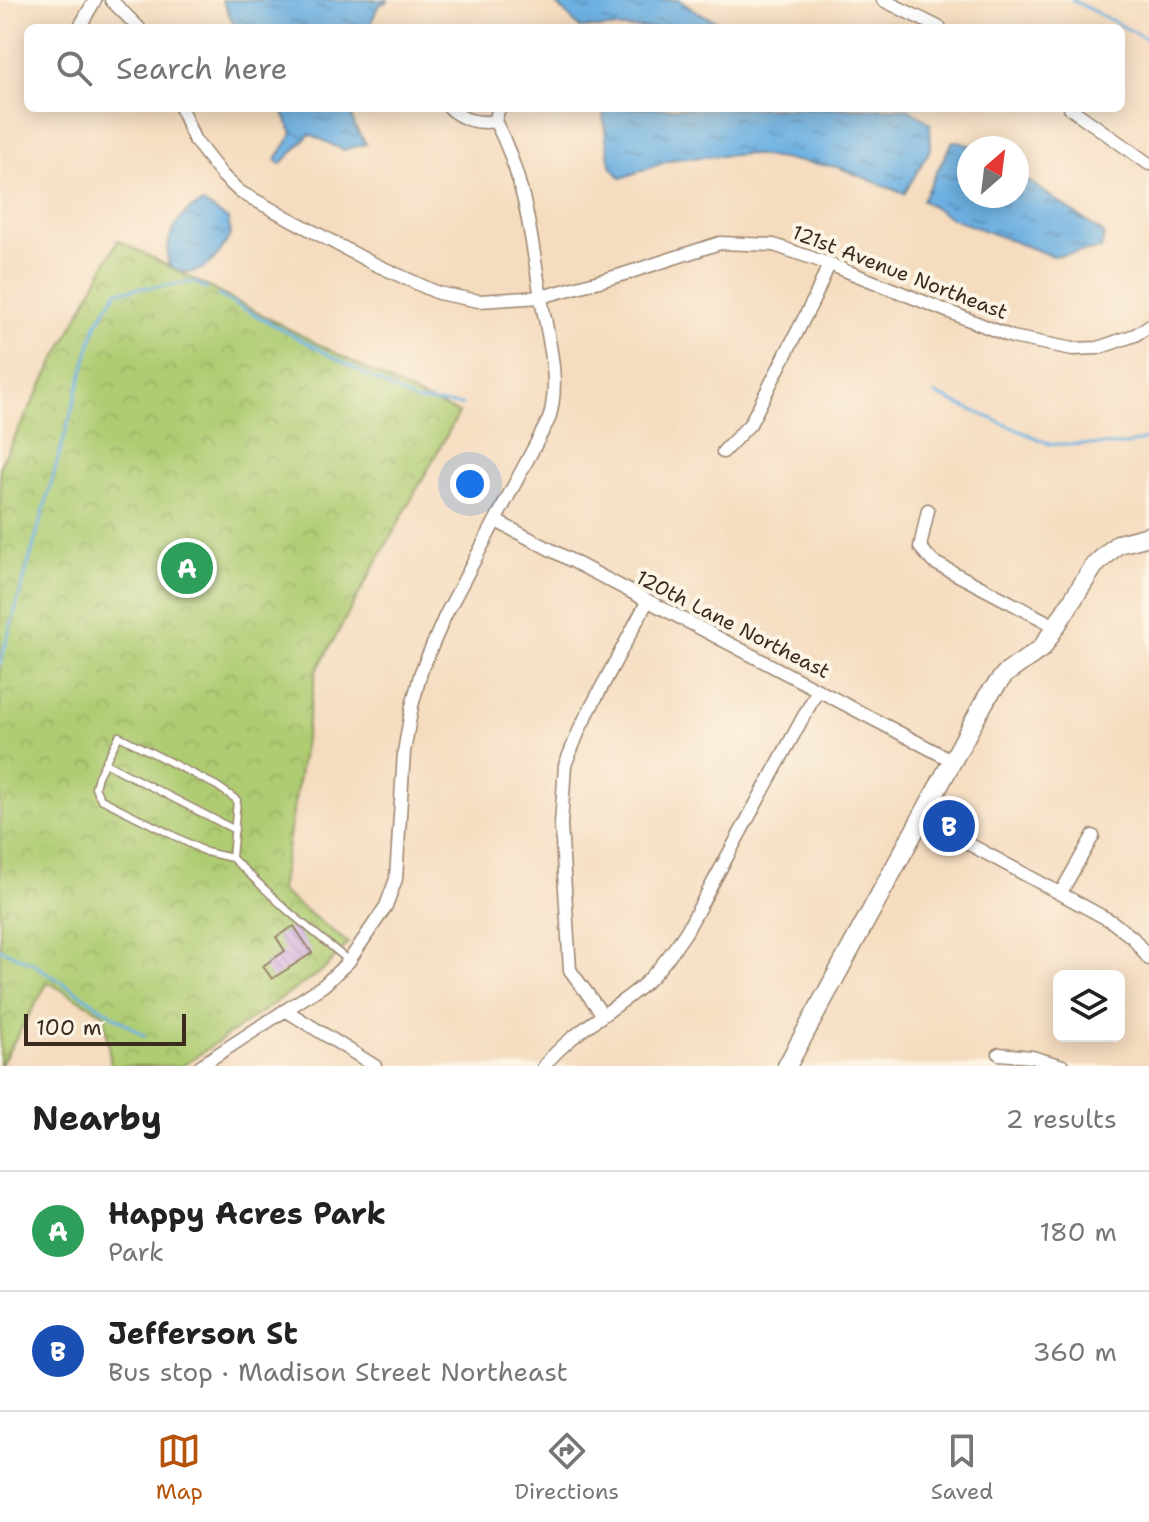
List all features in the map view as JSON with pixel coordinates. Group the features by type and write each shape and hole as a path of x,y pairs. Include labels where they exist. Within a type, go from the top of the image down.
{"street":[{"path":"81,24 95,0"},
{"path":"111,0 135,24"},
{"path":"883,0 932,24"},
{"name":"121st Avenue Northeast","path":"183,112 194,139 222,175 240,192 407,280 438,293 479,301 541,297 720,243 774,245 1012,337 1073,349 1098,348 1135,335 1149,326"},
{"path":"200,1066 324,985 349,961 386,906 396,879 404,752 421,672 445,616 544,432 554,404 554,384 529,218 518,174 497,114 486,123 462,118 455,112"},
{"path":"1076,112 1149,164"},
{"path":"723,452 750,424 829,264"},
{"path":"928,510 920,547 933,562 1055,626"},
{"name":"120th Lane Northeast","path":"496,521 953,761"},
{"path":"787,1066 987,697 1005,674 1042,648 1094,566 1118,544 1149,536"},
{"path":"603,1015 570,970 561,825 565,765 581,726 647,602"},
{"path":"544,1066 582,1030 644,984 686,932 818,690"},
{"path":"921,818 1111,921 1133,938 1149,959"},
{"path":"1060,894 1093,836"},
{"path":"285,1010 375,1066"},
{"path":"999,1054 1032,1057 1063,1066"}],"lane":[{"path":"232,858 237,800 217,786 119,736 95,788 101,799 206,852 232,858 288,911 349,961"},
{"path":"105,763 235,830"}],"green space":[{"path":"118,240 418,396 459,413 316,672 280,891 348,943 326,968 182,1066 111,1066 104,1014 48,982 0,1066 0,465"}],"water":[{"path":"222,0 389,0 378,6 371,24 234,24"},
{"path":"553,0 679,0 724,24 576,24"},
{"path":"282,112 350,112 366,144 343,150 310,134 281,164 276,159 293,133"},
{"path":"603,112 913,112 930,123 931,148 904,194 838,167 748,154 674,159 621,178 610,165"},
{"path":"953,141 957,142 957,208 1029,208 1029,181 1104,234 1101,249 1052,256 951,218 922,200"},
{"path":"203,203 228,219 231,233 220,252 206,266 197,271 178,270 168,264 171,235 186,212"}],"building":[{"path":"294,926 312,953 272,979 263,966 285,951 276,937"}],"waterway":[{"path":"1072,0 1118,24"},
{"path":"1125,28 1149,40"},
{"path":"0,664 96,325 117,291 195,282 207,289"},
{"path":"218,295 415,401 462,405"},
{"path":"935,394 1050,444 1126,445 1149,438"},
{"path":"0,949 32,963 145,1036"}],"place":[{"name":"Happy Acres Park","path":"187,568"},
{"name":"Jefferson St","path":"949,826"}]}
